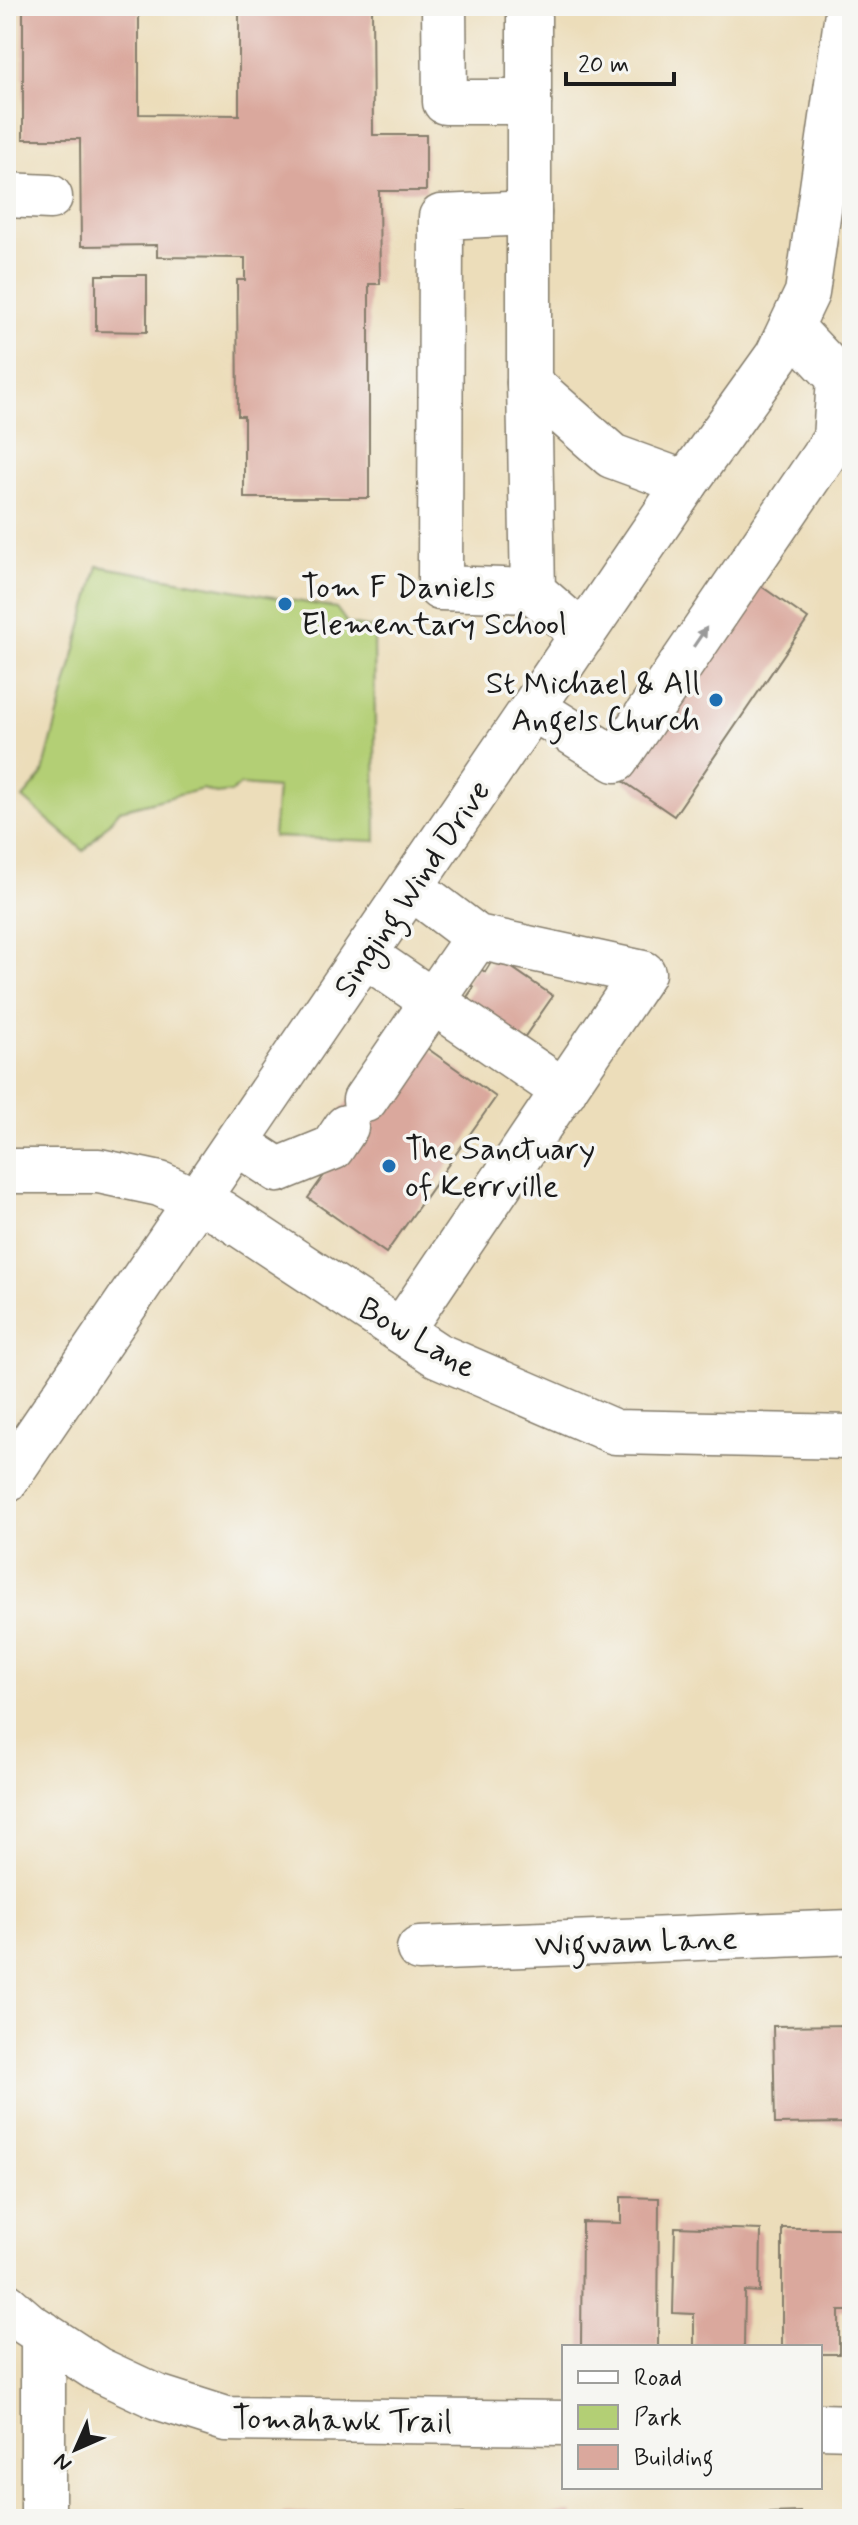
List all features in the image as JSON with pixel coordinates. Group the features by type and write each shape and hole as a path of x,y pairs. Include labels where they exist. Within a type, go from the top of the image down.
{"street":[{"path":"444,6 445,102 529,102"},
{"path":"529,6 529,383 533,591"},
{"name":"Singing Wind Drive","path":"6,1480 686,483 777,356 807,293 848,6"},
{"path":"6,195 50,197"},
{"path":"529,213 441,217 440,588 533,591 583,635"},
{"path":"533,708 616,760 835,439 839,378 791,327"},
{"path":"529,383 612,456 686,483"},
{"path":"401,1331 643,973 477,937 411,887"},
{"path":"237,1143 278,1170 332,1148 477,937"},
{"path":"365,955 564,1091"},
{"name":"Bow Lane","path":"6,1171 99,1171 160,1184 222,1213 437,1355 615,1432 852,1437"},
{"name":"Wigwam Lane","path":"419,1949 852,1932"},
{"name":"Tomahawk Trail","path":"6,2305 97,2369 157,2397 226,2419 562,2423"},
{"path":"43,2333 43,2519"},
{"path":"822,2426 852,2427"}],"green space":[{"path":"98,566 336,608 348,624 374,628 376,841 273,837 277,788 240,785 232,792 216,794 203,789 120,810 84,851 23,798 42,776"}],"building":[{"path":"23,6 139,6 139,114 239,115 239,6 372,6 373,135 426,135 426,191 379,191 380,284 369,284 369,498 244,498 244,416 238,416 237,280 245,280 245,258 157,257 157,245 81,246 80,139 23,139"},
{"path":"96,275 147,275 147,332 96,331"},
{"name":"St Michael & All Angels Church","path":"758,584 808,619 674,816 623,781"},
{"path":"495,956 553,996 521,1042 463,1003 474,987 466,982 477,966 485,972"},
{"name":"The Sanctuary of Kerrville","path":"417,1041 496,1097 386,1253 308,1198 354,1133 334,1119 354,1092"},
{"path":"852,2025 852,2123 775,2124 773,2026"},
{"path":"621,2197 659,2198 658,2345 581,2345 582,2222 621,2223"},
{"path":"675,2227 761,2230 760,2292 745,2291 744,2345 694,2345 694,2314 673,2313"},
{"path":"782,2228 852,2228 852,2311 839,2311 839,2354 822,2354 822,2345 782,2345"},
{"path":"374,2512 375,2519 283,2519 283,2514"},
{"path":"800,2512 800,2519 741,2519 741,2514"},
{"path":"573,2513 573,2519 522,2519 522,2515"},
{"path":"632,2513 687,2515 686,2519 632,2519"},
{"path":"466,2514 466,2519 416,2519 416,2516"}],"place":[{"name":"Tom F Daniels Elementary School","path":"285,604"},
{"name":"St Michael & All Angels Church","path":"716,700"},
{"name":"The Sanctuary of Kerrville","path":"389,1166"}]}
